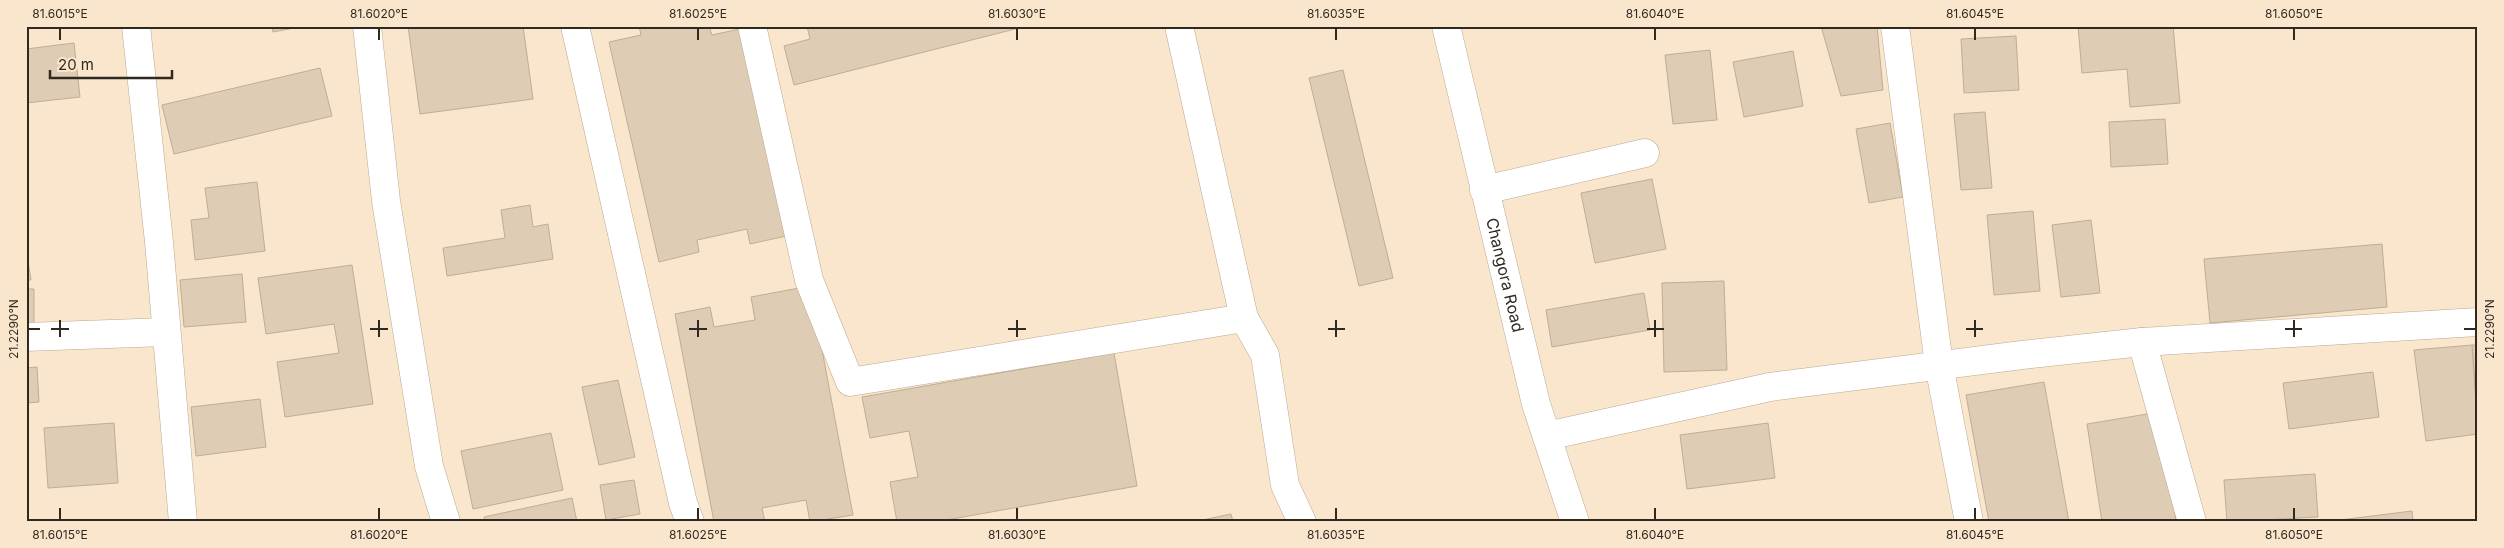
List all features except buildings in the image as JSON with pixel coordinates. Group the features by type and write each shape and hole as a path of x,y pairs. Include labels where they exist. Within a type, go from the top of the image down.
{"street":[{"path":"136,26 159,242 183,522"},
{"path":"367,26 386,201 429,466 446,522"},
{"path":"575,26 684,503 690,522"},
{"path":"752,26 809,280 850,382 1244,318"},
{"path":"1179,26 1244,318 1265,355 1285,485 1302,522"},
{"name":"Changora Road","path":"1446,26 1536,404 1575,522"},
{"path":"1895,26 1939,366 1969,522"},
{"path":"1484,190 1645,153"},
{"path":"1547,436 1770,387 1939,366 2142,342 2478,322"},
{"path":"26,337 166,332"},
{"path":"2142,342 2192,522"}]}
